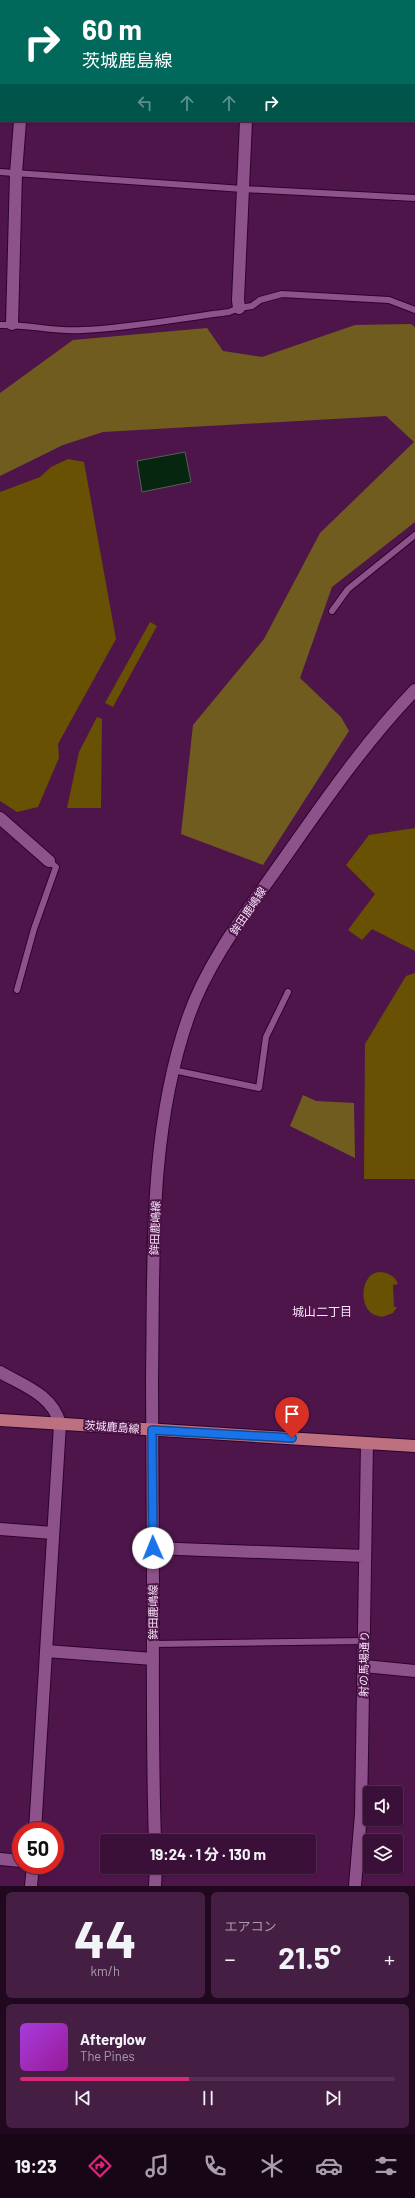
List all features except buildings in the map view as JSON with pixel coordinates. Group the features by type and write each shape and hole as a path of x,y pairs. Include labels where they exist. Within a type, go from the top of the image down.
{"main road":[{"name":"茨城鹿島線","path":"0,1420 415,1446"}],"street":[{"path":"12,324 16,173 20,122"},
{"path":"239,308 238,300 246,122"},
{"name":"鉾田鹿嶋線","path":"155,1834 153,1765 152,1430 154,1222 164,1121 173,1070 189,1015 200,989 223,947 340,781 415,690"},
{"path":"0,818 49,861"},
{"path":"0,1372 46,1399 58,1414 60,1424 36,1822"},
{"name":"射の馬場通り","path":"355,1886 361,1814 367,1442"},
{"path":"0,1529 53,1533"},
{"path":"153,1548 365,1556"},
{"path":"46,1650 153,1659"},
{"path":"364,1666 415,1671"},
{"path":"0,1859 12,1860"},
{"path":"31,1886 32,1874"},
{"path":"155,1886 156,1874"}],"lane":[{"path":"0,172 243,189 415,198"},
{"path":"0,324 12,324 50,330 83,330 229,312 239,308 252,306 260,300 282,294 389,300 415,310"},
{"path":"332,611 348,589 415,535"},
{"path":"17,990 34,929 56,867 49,861"},
{"path":"173,1070 259,1088 266,1037 288,992"},
{"path":"153,1644 364,1641"}],"shaded area":[{"path":"411,324 415,327 415,522 332,587 300,678 341,717 349,731 263,865 181,834 193,725 264,639 320,533 414,442 386,416 103,432 63,445 0,476 0,393 73,340 207,328 223,351 262,357 355,325"},
{"path":"185,452 191,482 142,492 137,461"},
{"path":"68,459 84,462 116,639 58,744 59,758 38,807 17,812 0,801 0,492 40,477 51,467"},
{"path":"150,622 157,626 113,707 105,703"},
{"path":"97,717 102,719 101,808 67,808 79,752"},
{"path":"415,828 415,951 372,929 362,940 348,930 375,894 346,865 369,835"},
{"path":"415,973 415,1179 364,1179 365,1044 406,976"},
{"path":"303,1095 316,1101 354,1103 355,1158 290,1126"},
{"path":"378,1272 395,1278 398,1284 393,1285 394,1307 397,1307 393,1313 382,1317 374,1315 370,1312 364,1302 363,1295 368,1278"}],"district":[{"name":"城山二丁目","path":"322,1312"}],"route":[{"path":"153,1548 152,1430 292,1438"}]}
